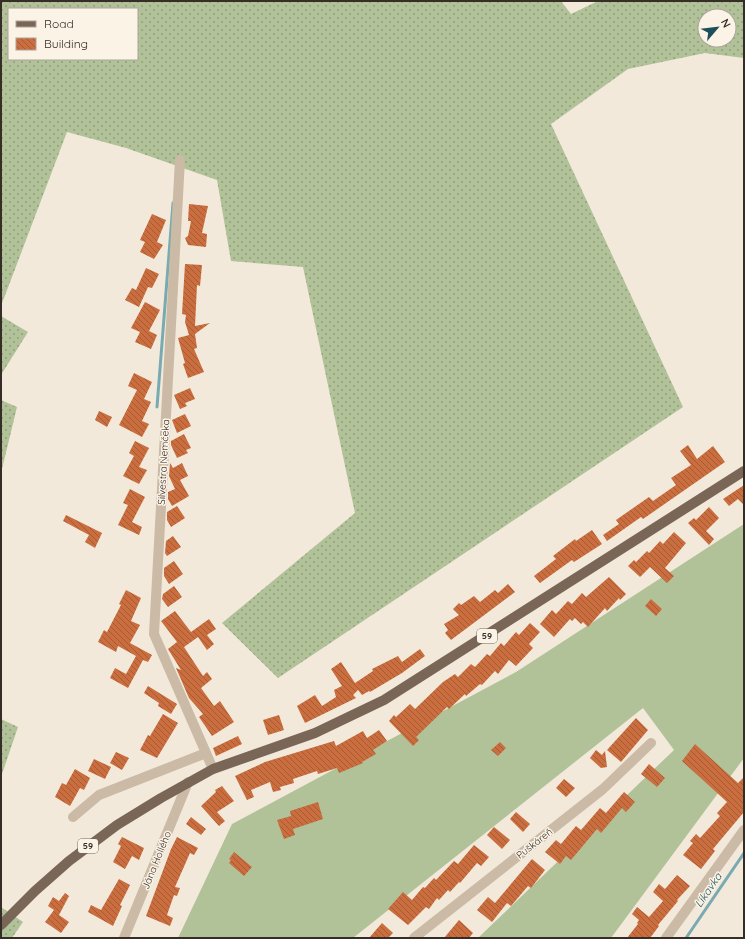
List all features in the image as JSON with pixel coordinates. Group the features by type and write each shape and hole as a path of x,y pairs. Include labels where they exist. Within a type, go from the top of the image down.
{"main road":[{"name":"59","path":"1,925 34,891 117,825 188,782 213,769 315,733 384,700 744,471"}],"street":[{"name":"Silvestra Nemčeka","path":"180,160 154,634 213,769"},
{"name":"Puškáreň","path":"414,938 603,789 651,743"},
{"path":"73,817 99,795 206,753"},
{"name":"Jána Hollého","path":"124,938 188,782"},
{"path":"666,938 744,830"}],"green space":[{"path":"1,1 561,1 571,14 598,1 744,1 744,58 705,53 628,69 551,124 683,407 278,678 222,623 355,513 303,267 231,261 217,180 126,148 67,132 1,306"},
{"path":"1,316 28,332 1,375"},
{"path":"1,400 17,407 1,473"},
{"path":"744,524 744,758 611,938 478,938 674,750 643,708 353,938 178,938 232,824 516,672"},
{"path":"1,719 18,727 1,777"},
{"path":"1,907 23,922 12,938 1,938"}],"building":[{"path":"189,204 208,206 202,233 207,234 206,247 188,245 185,238 188,236 191,221 188,221"},
{"path":"152,214 166,220 157,242 163,245 154,259 140,252 145,242 140,240"},
{"path":"185,264 202,265 200,286 197,285 195,326 210,323 195,334 197,348 194,349 204,372 188,378 183,364 185,363 178,338 189,335 185,322 186,315 182,314"},
{"path":"146,268 159,274 152,288 148,287 139,307 125,300 132,288 136,290"},
{"path":"145,302 160,310 149,331 157,335 151,349 135,342 140,332 131,328"},
{"path":"134,373 152,382 144,399 151,402 142,421 149,424 142,437 119,425 137,390 128,386"},
{"path":"190,388 195,399 185,403 187,406 180,409 174,395"},
{"path":"99,411 112,417 107,427 95,420"},
{"path":"185,414 191,426 177,433 172,420"},
{"path":"184,434 191,448 186,450 188,453 177,458 171,445 171,441"},
{"path":"135,441 149,448 139,467 147,470 139,484 123,476 134,456 129,453"},
{"path":"688,445 697,459 713,446 725,462 643,519 641,517 607,541 603,535 619,524 616,520 649,497 653,501 676,485 671,478 691,465 680,451"},
{"path":"170,463 173,468 182,463 188,476 180,480 189,496 172,506 168,499 168,492 175,489 169,476"},
{"path":"744,485 744,505 738,499 729,506 723,499"},
{"path":"130,489 145,497 132,522 142,527 139,535 118,525 128,505 123,503"},
{"path":"177,506 185,518 171,527 167,520 167,512"},
{"path":"709,507 719,518 706,531 714,539 709,545 688,523 694,518 696,520"},
{"path":"66,515 102,533 95,548 85,542 89,535 63,521"},
{"path":"592,530 602,544 574,562 572,560 540,583 534,576 556,559 553,556 575,539 576,541"},
{"path":"674,532 686,543 665,568 674,576 667,583 650,567 640,577 628,566 634,560 636,562 647,551 649,553 660,541 663,544"},
{"path":"173,536 181,547 167,556 165,553 166,541"},
{"path":"174,561 183,574 169,584 164,576 164,568"},
{"path":"609,577 626,594 620,600 619,598 607,611 605,608 588,627 583,622 581,624 575,618 572,621 570,619 554,637 540,624 552,610 556,614 568,601 572,604 582,593 586,597"},
{"path":"508,584 515,592 451,640 445,633 448,630 444,624 459,615 453,609 459,603 461,605 474,596 480,602 495,590 498,593"},
{"path":"174,586 182,597 168,607 162,599 163,594"},
{"path":"126,590 141,598 131,621 140,625 130,643 152,655 148,662 143,660 128,688 110,678 115,668 126,674 136,656 118,646 116,652 98,642 104,630 107,632 121,605 119,604"},
{"path":"651,599 662,609 656,616 645,606"},
{"path":"175,611 191,632 209,619 216,629 207,635 214,644 207,650 198,637 184,647 203,676 207,672 212,679 201,688 214,706 220,701 234,722 212,736 199,717 203,714 189,698 176,668 181,670 168,649 177,642 161,621"},
{"path":"530,623 540,632 529,644 533,648 516,666 509,660 498,674 495,671 482,685 480,684 466,696 465,694 449,709 447,707 416,737 419,740 413,746 389,721 394,715 396,717 410,704 415,709 443,682 455,674 458,677 471,664 475,667 487,654 490,656 501,643 504,646 516,632 519,635"},
{"path":"420,649 425,656 402,673 370,692 369,691 362,695 358,690 353,695 356,698 305,723 297,706 315,695 322,706 336,697 334,690 342,686 331,669 341,662 355,683 373,671 372,669 398,656 402,662"},
{"path":"148,686 177,704 171,714 158,706 159,703 144,693"},
{"path":"163,714 178,723 157,758 140,750 148,735 150,736"},
{"path":"279,715 284,730 268,735 263,720"},
{"path":"636,718 648,730 621,762 607,750"},
{"path":"379,730 387,741 373,750 376,754 362,762 363,763 339,773 337,768 318,774 317,771 293,779 294,783 280,787 281,790 273,792 270,782 251,790 254,797 247,800 235,776 265,762 334,741 336,746 363,731 367,738"},
{"path":"238,736 242,744 216,756 213,748"},
{"path":"500,742 506,748 498,756 491,750"},
{"path":"695,744 738,783 744,777 744,812 713,849 715,851 701,869 683,855 693,843 690,841 696,834 700,838 720,816 717,813 727,802 682,761"},
{"path":"596,750 602,755 605,751 607,767 601,768 590,758"},
{"path":"116,752 129,758 122,770 110,763"},
{"path":"94,759 111,767 105,779 88,771"},
{"path":"649,764 665,778 657,787 641,774"},
{"path":"75,769 90,778 84,790 80,788 70,806 55,797 62,783 66,785"},
{"path":"564,779 575,788 566,797 556,788"},
{"path":"222,786 234,801 217,812 225,821 219,826 201,806 216,792 215,790"},
{"path":"624,792 635,802 626,812 622,808 601,833 597,829 571,860 566,856 560,864 545,852 556,840 561,844 576,826 581,830 600,808 606,813"},
{"path":"318,802 323,819 293,829 295,835 284,839 277,820 291,816 290,811"},
{"path":"516,812 530,824 523,832 510,819"},
{"path":"191,817 206,829 201,835 186,824"},
{"path":"494,827 510,840 502,849 487,835"},
{"path":"122,837 144,848 139,860 132,856 125,869 113,862 121,846 118,844"},
{"path":"177,837 198,848 194,855 190,853 175,887 180,888 177,896 174,895 167,915 173,918 170,926 146,916 171,849"},
{"path":"474,845 489,857 481,866 477,863 450,892 448,890 439,900 437,898 429,909 426,907 408,925 388,909 403,892 412,900 423,887 425,888 434,878 436,880 454,861 458,864"},
{"path":"234,852 252,867 244,876 229,863 231,860 229,859"},
{"path":"532,859 545,870 531,888 528,886 511,906 507,903 492,922 477,910 488,897 495,903"},
{"path":"677,875 690,886 677,900 678,901 658,925 659,926 650,938 627,938 638,924 637,923 639,920 632,914 637,907 649,917 663,901 653,892 659,884 665,889"},
{"path":"119,879 130,885 120,905 122,906 113,926 88,912 91,905 101,910"},
{"path":"65,893 69,896 59,915 69,922 61,933 45,922 54,910 48,906 53,897 59,901"},
{"path":"459,920 473,933 469,938 444,938"},
{"path":"382,923 393,933 388,938 369,938"}],"waterway":[{"path":"157,407 173,203"},
{"name":"Likavka","path":"686,938 744,853"}]}
